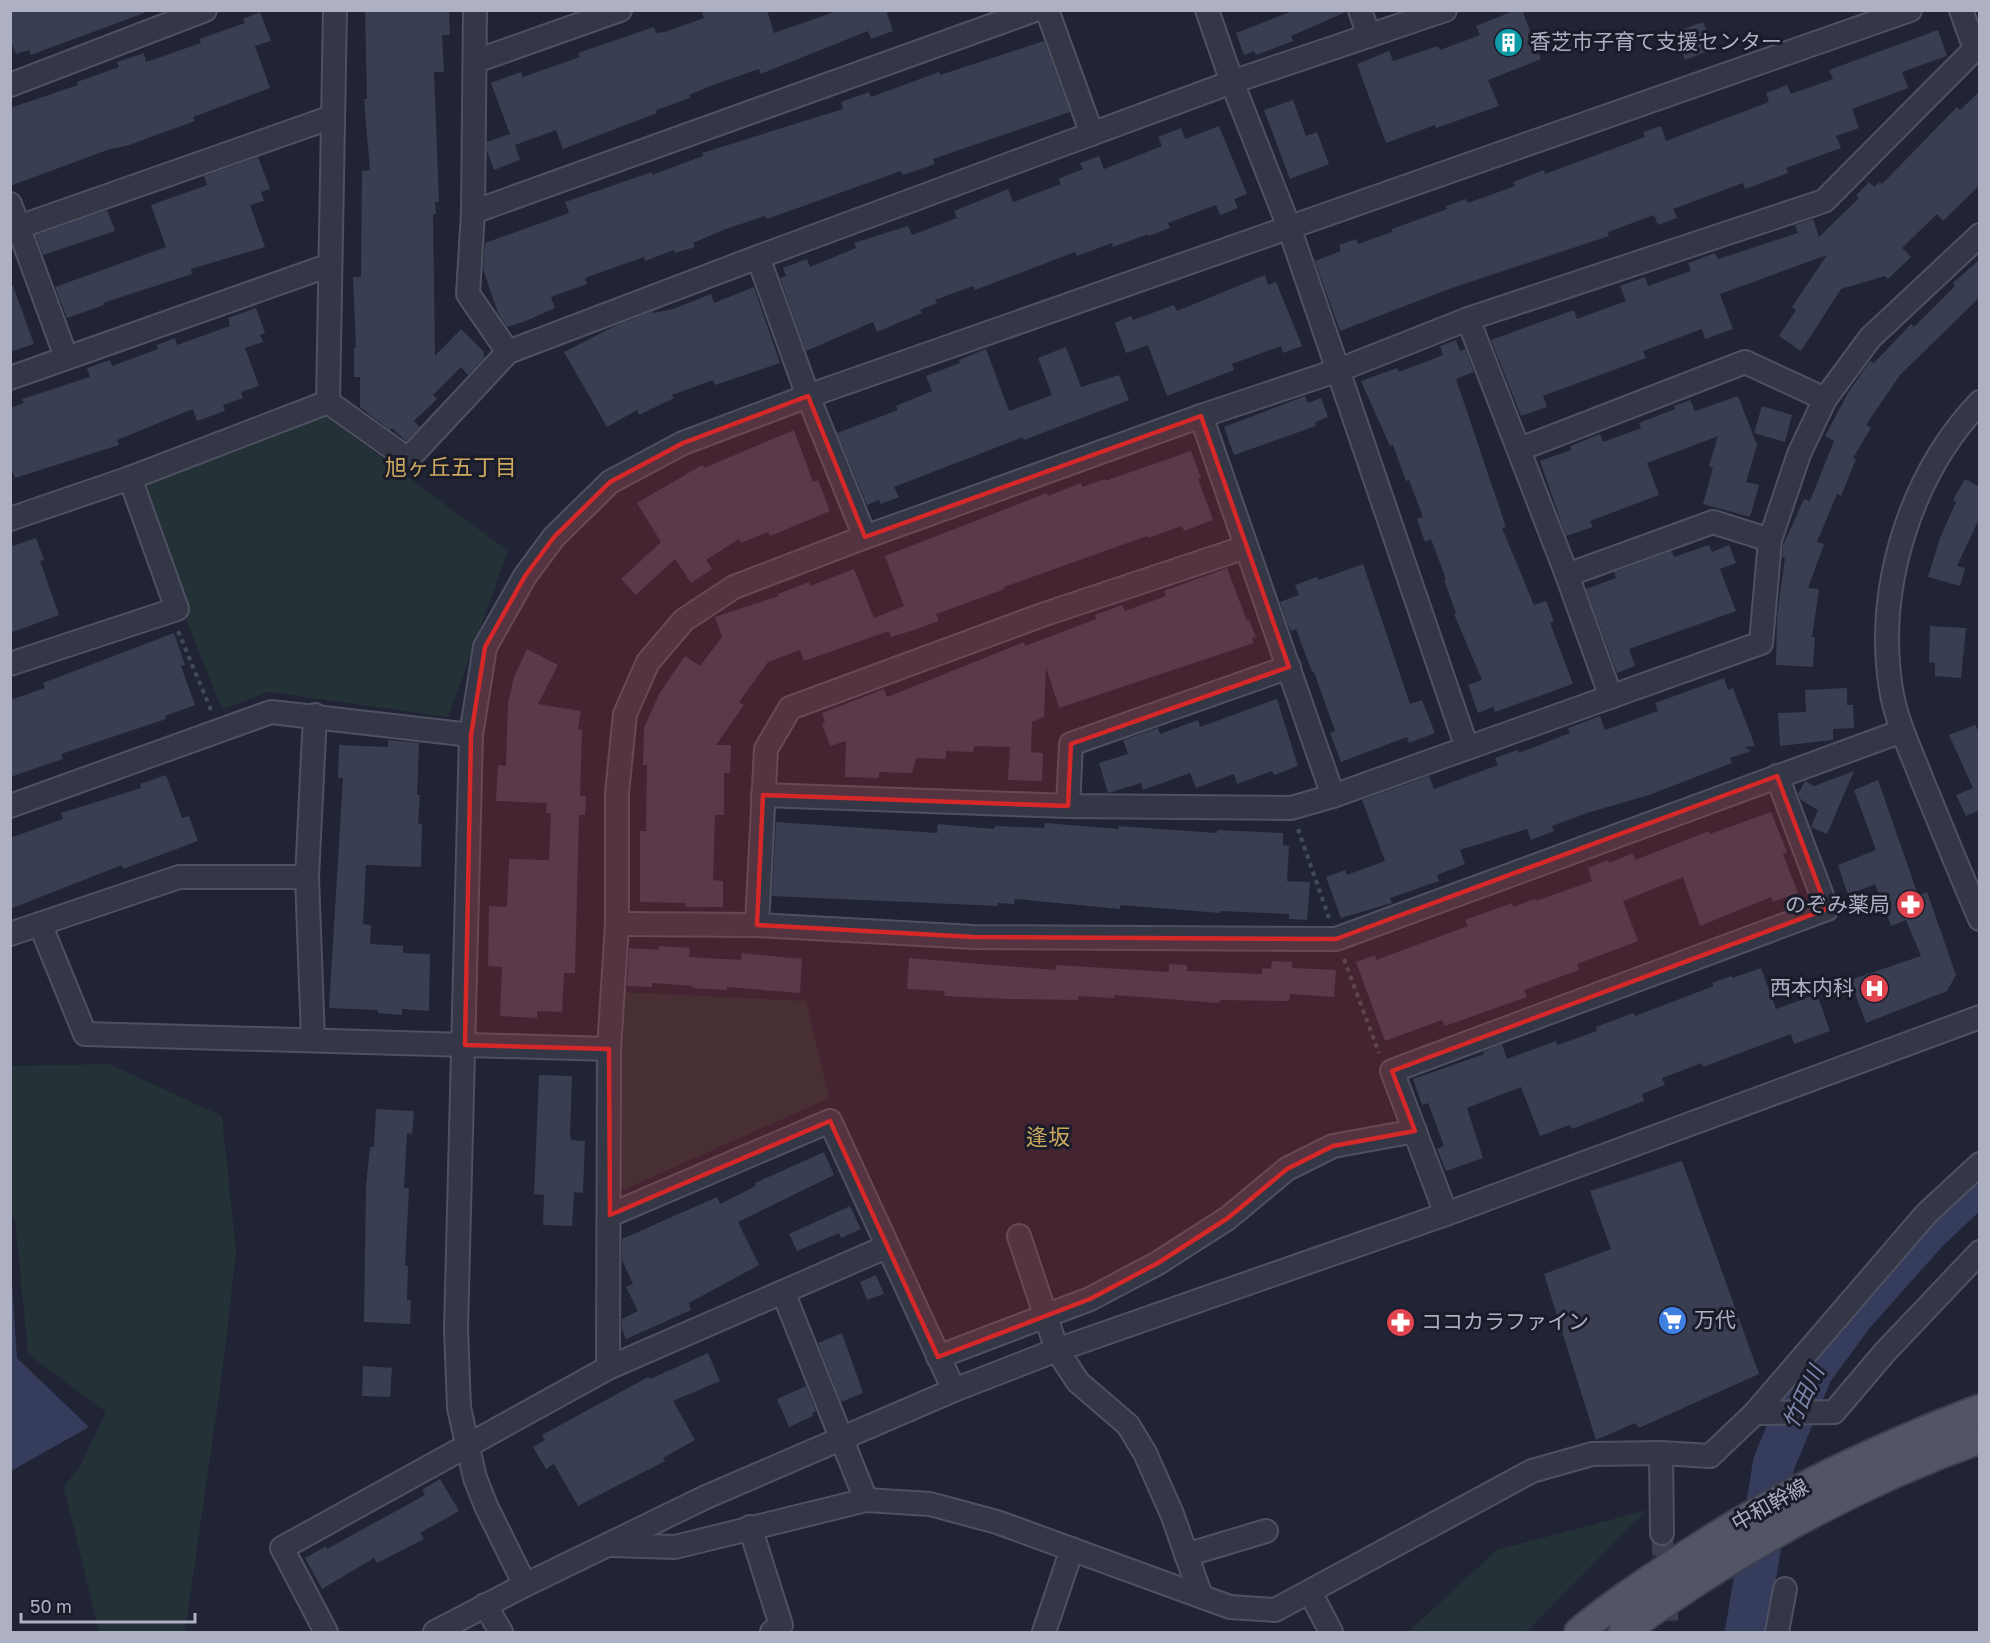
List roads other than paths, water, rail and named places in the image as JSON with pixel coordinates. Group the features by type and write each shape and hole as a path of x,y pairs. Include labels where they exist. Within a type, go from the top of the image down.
{"main road":[{"name":"中和幹線","path":"1579,1632 1726,1528 1825,1474 1980,1409"},
{"name":"中和幹線","path":"1623,1632 1720,1565 1821,1507 1933,1455 1980,1439"}],"street":[{"path":"10,85 205,10"},
{"path":"328,402 335,10"},
{"path":"476,10 473,212 468,294 508,352"},
{"path":"476,61 620,10"},
{"path":"473,212 1035,10"},
{"path":"1047,10 1092,134"},
{"path":"1207,10 1232,82 1289,227 1467,748"},
{"path":"1360,10 1369,36"},
{"path":"328,402 408,459 508,352 1232,82 1444,10"},
{"path":"525,1585 486,1506 466,1446 459,1408 456,1329 465,1045 471,735 485,647 525,576 554,537 610,482 683,442 808,396 1910,10"},
{"path":"608,1368 609,1049 617,924 617,793 625,714 648,662 684,620 734,587 865,537 1201,416 1339,370 1468,319 1824,201 1975,49 1961,10"},
{"path":"19,227 332,117"},
{"path":"10,204 66,357"},
{"path":"764,795 1068,806 1291,808 1333,796 1761,643 1770,540 1799,454 1825,399 1870,338 1980,236"},
{"path":"758,257 808,396 865,537"},
{"path":"10,378 330,265"},
{"path":"1468,319 1520,449 1611,697"},
{"path":"1520,449 1745,362 1825,399"},
{"path":"10,519 130,478 328,402"},
{"path":"1980,402 1941,452 1916,501 1901,544 1891,592 1888,636 1891,690 1902,731 1980,919"},
{"path":"1201,416 1333,796"},
{"path":"10,664 177,609 130,478"},
{"path":"1567,575 1713,522 1770,540"},
{"path":"757,925 766,749 790,708 1045,614 1246,547"},
{"path":"1068,806 1071,744 1289,667"},
{"path":"10,806 271,712 315,715 471,735"},
{"path":"313,1040 307,877 315,715"},
{"path":"617,924 757,925 974,937 1336,939 1902,731"},
{"path":"1446,1214 1392,1071 1827,909 1777,776"},
{"path":"10,934 179,877 307,877"},
{"path":"40,924 85,1034 609,1049"},
{"path":"435,1632 609,1545 841,1437 954,1390 1057,1350 1446,1214 1980,1017"},
{"path":"610,1215 830,1121 886,1247 954,1390"},
{"path":"938,1358 1090,1299 1158,1263 1228,1218 1287,1169 1333,1146 1415,1131"},
{"path":"609,1545 675,1547 866,1500 930,1504 997,1522 1230,1607 1275,1610 1532,1471 1592,1454 1661,1453 1710,1456 1755,1413 1927,1213 1980,1164"},
{"path":"1019,1236 1057,1350 1078,1382 1128,1425 1146,1453 1201,1596"},
{"path":"326,1632 282,1548 608,1368 886,1247"},
{"path":"1755,1413 1834,1412 1885,1352 1980,1252"},
{"path":"783,1292 866,1500"},
{"path":"1661,1453 1662,1533"},
{"path":"750,1527 779,1630"},
{"path":"1186,1555 1266,1531"},
{"path":"1044,1632 1072,1549"},
{"path":"1777,1632 1785,1589"},
{"path":"1310,1592 1331,1632"},
{"path":"485,1605 501,1632"}],"water":[{"path":"11,1268 17,1358 89,1427 11,1471"}],"waterway":[{"name":"竹田川","path":"1746,1632 1774,1463 1812,1371 1854,1314 1927,1232 1980,1182"}],"tunnel":[{"path":"1662,1533 1668,1632"}],"place":[{"name":"香芝市子育て支援センター","path":"1509,42"},
{"name":"のぞみ薬局","path":"1911,905"},
{"name":"西本内科","path":"1875,988"},
{"name":"万代","path":"1673,1320"},
{"name":"ココカラファイン","path":"1400,1322"}],"district":[{"name":"旭ヶ丘五丁目","path":"451,467"},
{"name":"逢坂","path":"1048,1137"}]}
